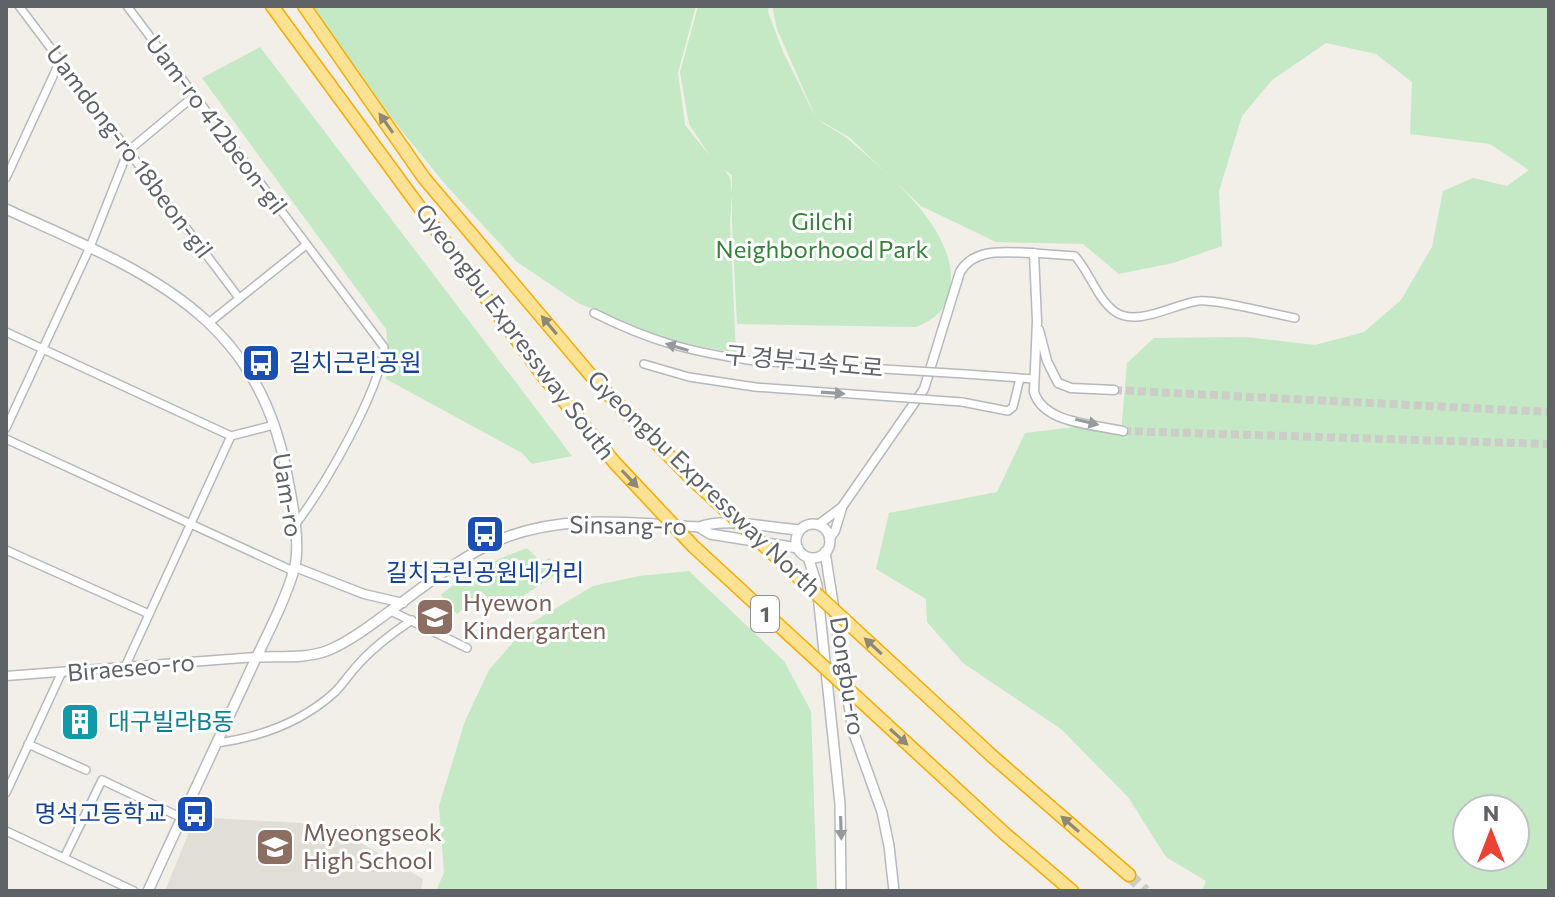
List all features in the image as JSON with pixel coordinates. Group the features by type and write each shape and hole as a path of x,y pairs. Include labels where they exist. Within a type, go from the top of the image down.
{"highway":[{"name":"Gyeongbu Expressway South","path":"272,6 544,377 615,463 693,546 1004,833 1072,891"},
{"name":"Gyeongbu Expressway North","path":"304,6 424,178 599,385 704,490 992,756 1129,875"}],"main road":[{"name":"Uam-ro","path":"6,209 90,247 170,291 210,322 247,366 274,425 285,462 295,525 294,569 148,891"},
{"name":"Sinsang-ro","path":"256,657 327,651 354,637 473,553 501,539 536,528 579,521 699,527"},
{"path":"699,527 718,524 800,530"},
{"path":"699,527 710,534 798,548 808,557 817,557 825,552 829,539 826,530 818,525 808,525 800,530 796,538 798,548"},
{"name":"Dongbu-ro","path":"825,552 853,731 882,812 894,891"},
{"name":"Dongbu-ro","path":"808,557 817,585 840,804 841,891"}],"street":[{"name":"Uamdong-ro 18beon-gil","path":"19,6 239,298"},
{"name":"Uam-ro 412beon-gil","path":"127,6 384,347 382,369 360,415 310,505 295,525"},
{"path":"6,178 60,61"},
{"path":"6,428 90,247 128,151 194,96"},
{"path":"210,322 306,245"},
{"path":"818,525 842,507 924,389 960,272 965,262 979,255 993,252 1075,256 1115,312 1128,316 1153,315 1200,301 1295,318"},
{"path":"1034,253 1037,321 1034,379 1038,403 1050,414 1123,431"},
{"name":"구 경부고속도로","path":"594,313 636,334 683,349 754,361 1034,379"},
{"path":"1037,321 1047,361 1058,383 1071,388 1114,390"},
{"path":"6,332 231,436 274,425"},
{"name":"구 경부고속도로","path":"644,364 689,377 755,387 962,402 1008,411 1013,407 1020,378"},
{"path":"124,669 231,436"},
{"path":"6,439 294,569 364,594 403,603"},
{"path":"829,539 835,531 842,507"},
{"path":"6,550 149,614"},
{"path":"391,611 467,648"},
{"path":"217,743 271,732 302,716 336,691 356,665 387,636 412,620"},
{"name":"Biraeseo-ro","path":"6,676 256,657"},
{"path":"6,793 61,674"},
{"path":"28,744 86,770"},
{"path":"64,858 102,780 182,818"},
{"path":"6,831 134,891"}],"shaded area":[{"name":"Myeongseok High School","path":"195,817 301,823 349,836 423,879 421,891 165,891"}],"green space":[{"name":"Gilchi Neighborhood Park","path":"313,6 696,6 678,73 685,125 710,156 689,124 680,72 698,6 769,6 768,12 783,52 816,118 777,29 772,6 1549,6 1549,891 1202,891 1206,881 1166,857 1128,797 1061,729 963,663 927,622 926,599 876,569 889,513 997,492 1025,433 1075,427 1121,433 1127,363 1154,338 1245,337 1315,345 1364,332 1401,300 1432,247 1443,191 1473,178 1507,186 1529,170 1490,144 1410,134 1412,82 1376,54 1326,43 1272,80 1242,116 1219,191 1222,246 1173,263 1119,274 1083,244 996,242 921,206 849,137 819,120 845,137 882,169 918,205 932,225 944,246 950,267 946,302 939,313 916,327 737,324 732,193 730,223 736,353 665,339 578,303 517,262 444,183 374,96"},
{"path":"260,47 572,456 532,464 522,453 386,379 389,356 386,329 202,78"},
{"path":"527,548 541,562 550,558 558,573 500,611 482,592 457,614 441,595 482,567"},
{"path":"689,571 784,661 811,711 817,891 436,891 444,873 439,806 465,721 489,670 528,625 593,586 639,576"}],"tunnel":[{"path":"1114,390 1549,412"},
{"path":"1123,431 1549,444"},
{"path":"1129,875 1145,891"}],"place":[{"name":"길치근린공원","path":"261,363"},
{"name":"길치근린공원네거리","path":"485,534"},
{"name":"Hyewon Kindergarten","path":"435,617"},
{"name":"대구빌라B동","path":"80,722"},
{"name":"명석고등학교","path":"195,814"},
{"name":"Myeongseok High School","path":"275,847"}]}
